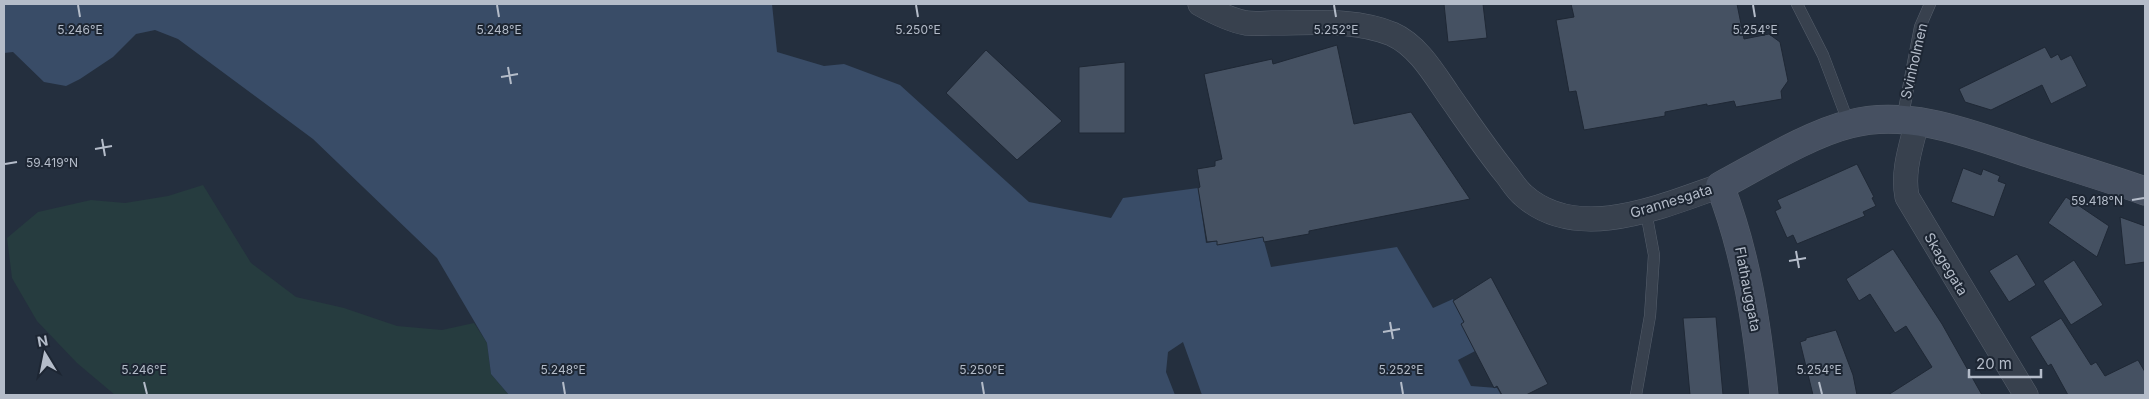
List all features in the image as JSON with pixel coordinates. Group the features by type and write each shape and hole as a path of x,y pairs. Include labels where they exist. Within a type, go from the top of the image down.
{"street":[{"name":"Grannesgata","path":"1200,4 1217,14 1245,23 1339,22 1367,25 1394,35 1410,45 1427,63 1491,156 1523,195 1547,210 1576,219 1606,218 1646,212 1720,186 1786,152 1849,124 1869,120 1910,121 1968,134 2145,191"},
{"name":"Skagegata","path":"1910,121 1904,183 1907,197 2026,395"},
{"name":"Flathauggata","path":"1720,186 1732,215 1748,276 1764,395"}],"lane":[{"path":"1798,4 1823,55 1849,124"},
{"name":"Svinholmen","path":"1910,121 1920,27 1930,4"},
{"path":"1636,395 1650,316 1654,255 1646,212"}],"green space":[{"path":"203,185 251,263 296,297 344,308 397,326 442,330 474,323 487,343 491,374 509,395 115,395 77,363 37,321 12,278 7,238 38,212 91,200 125,203 168,196"}],"water":[{"path":"4,4 772,4 777,52 824,66 844,64 900,85 1029,202 1111,218 1123,198 1198,188 1206,243 1262,234 1271,267 1397,247 1433,308 1453,299 1477,350 1458,360 1471,386 1497,388 1501,395 1202,395 1183,342 1168,352 1166,372 1175,395 509,395 491,374 487,343 437,258 313,139 178,39 155,30 136,34 113,57 66,86 44,82 13,52 4,53"}],"building":[{"path":"1444,4 1483,4 1487,38 1448,42"},
{"path":"1571,4 1737,4 1744,39 1769,34 1780,42 1788,81 1781,91 1782,99 1736,107 1734,101 1707,106 1707,104 1665,112 1665,116 1584,130 1576,91 1569,92 1556,20 1574,17"},
{"path":"1337,45 1354,124 1411,112 1470,199 1309,231 1309,234 1264,242 1263,237 1217,245 1217,241 1207,242 1198,188 1200,187 1197,169 1215,166 1215,161 1222,159 1204,74 1272,59 1273,64"},
{"path":"2045,47 2051,58 2058,54 2061,60 2071,55 2087,86 2051,104 2042,85 1991,110 1965,102 1959,89"},
{"path":"986,50 1062,121 1017,160 946,93"},
{"path":"1125,62 1125,133 1079,133 1079,67"},
{"path":"1857,164 1874,197 1872,198 1876,206 1863,212 1865,216 1797,244 1793,235 1787,238 1775,211 1781,208 1777,200"},
{"path":"1963,168 1981,175 1983,169 2000,176 1998,181 2006,184 1994,217 1951,202"},
{"path":"2066,197 2109,226 2097,257 2048,223"},
{"path":"2120,217 2145,226 2145,262 2125,265"},
{"path":"1893,249 1942,324 1982,395 1888,395 1932,367 1906,326 1895,333 1870,294 1859,301 1846,279"},
{"path":"2017,254 2036,285 2009,302 1989,271"},
{"path":"2074,260 2103,305 2071,325 2043,281"},
{"path":"1491,277 1548,384 1526,395 1502,395 1497,386 1494,388 1461,324 1464,322 1453,301"},
{"path":"1716,317 1723,395 1690,395 1683,318"},
{"path":"2061,318 2091,365 2096,362 2105,376 2138,360 2145,372 2145,395 2068,395 2051,364 2048,366 2030,337"},
{"path":"1836,330 1853,375 1857,395 1813,395 1800,342 1806,340 1806,338"}]}
